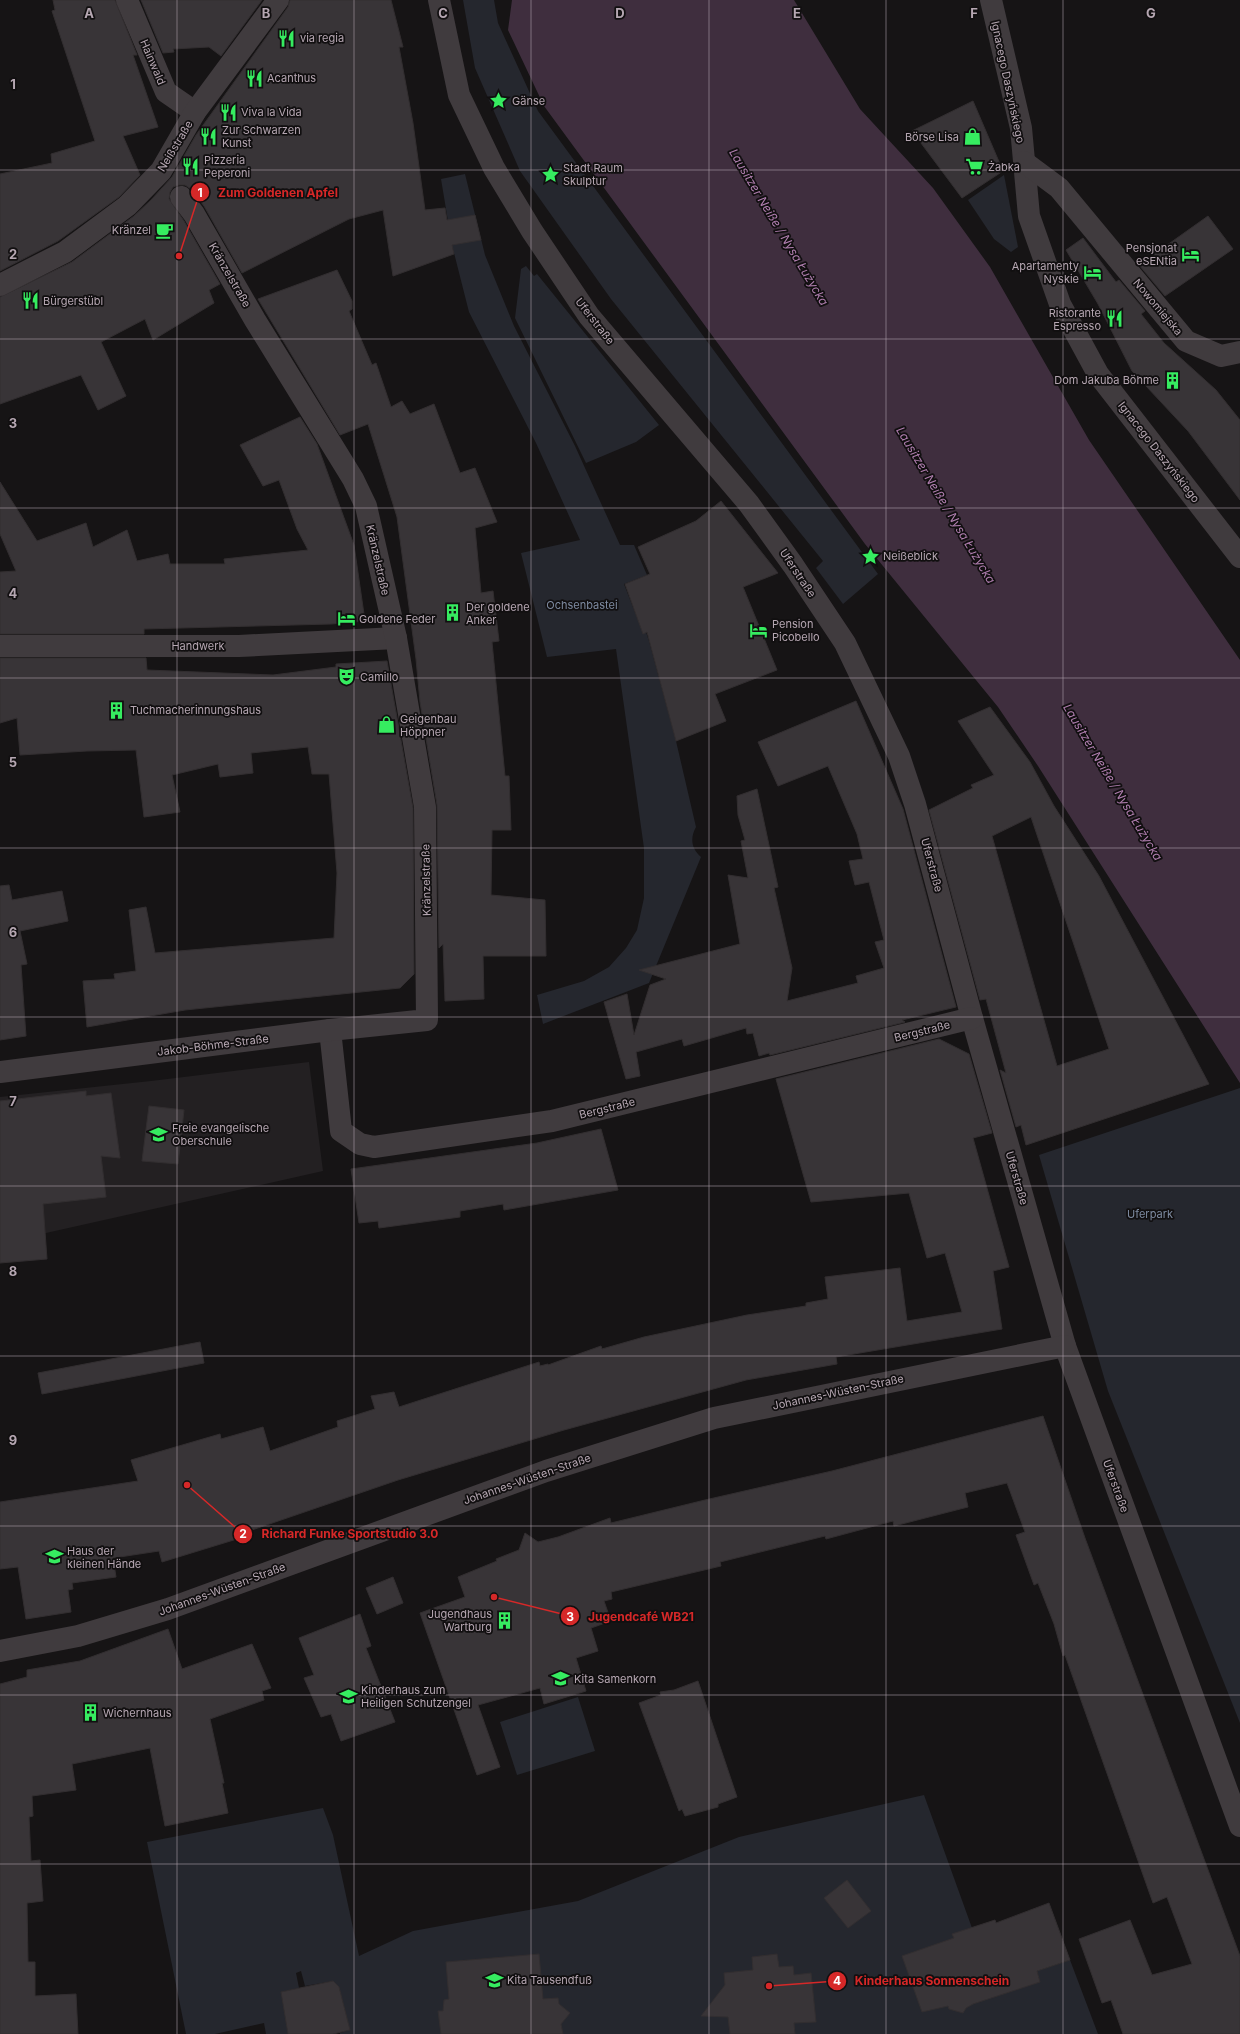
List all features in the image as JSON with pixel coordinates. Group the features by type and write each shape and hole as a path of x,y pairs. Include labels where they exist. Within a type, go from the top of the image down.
{"street":[{"name":"Hainwald","path":"127,0 166,92 195,112"},
{"name":"Neißstraße","path":"0,285 65,252 127,206 161,171 195,112 278,0"},
{"name":"Uferstraße","path":"438,0 458,95 494,168 532,231 589,316 749,504 793,565 845,643 900,756 915,804 972,1018 1065,1346 1240,1826"},
{"name":"Ignacego Daszyńskiego","path":"992,0 1021,128 1029,216 1060,304 1098,374 1240,556"},
{"name":"Nowomiejska","path":"1024,162 1059,188 1186,341 1221,356 1240,352"},
{"name":"Kränzelstraße","path":"161,171 194,214 255,320 353,479 366,506 396,638 425,807 427,1020"},
{"name":"Handwerk","path":"0,646 239,646 396,638"},
{"name":"Bergstraße","path":"330,1030 341,1131 360,1144 374,1146 552,1122 972,1018"},
{"name":"Jakob-Böhme-Straße","path":"0,1072 330,1030 427,1020"},
{"name":"Johannes-Wüsten-Straße","path":"0,1651 78,1636 161,1611 546,1471 714,1418 1065,1346"}],"shaded area":[{"name":"Freie evangelische Oberschule","path":"309,1062 323,1171 46,1233 0,1237 0,1097"}],"green space":[{"path":"463,0 494,0 498,23 538,111 878,574 843,604 816,568 823,561 611,299 520,171 475,68"},
{"name":"Ochsenbastei","path":"465,174 485,255 514,326 575,446 620,545 634,545 647,575 624,584 643,633 646,632 649,641 676,741 696,827 692,843 695,850 701,857 649,983 543,1024 537,995 584,981 609,967 626,948 637,930 644,898 644,848 616,649 547,657 521,553 580,540 536,443 469,312 452,245 441,179"},
{"path":"1004,175 1018,247 1011,252 994,239 968,200"},
{"path":"526,266 534,276 537,274 659,425 636,442 586,463 515,318 521,269"},
{"name":"Uferpark","path":"1240,1088 1240,1723 1108,1391 1039,1155"},
{"path":"578,1697 595,1751 517,1775 500,1722"},
{"path":"924,1795 972,1928 1040,1982 1037,1971 1070,1960 1098,2034 340,2034 350,2030 339,1987 333,1981 305,1986 301,1971 296,1973 299,1988 281,1992 288,2034 266,2034 264,2023 215,2034 186,2034 147,1842 323,1808 333,1835 359,1956 413,1931 578,1901 739,1837"}],"water":[{"name":"Lausitzer Neiße / Nysa Łużycka","path":"512,0 794,0 860,109 933,188 990,267 1089,440 1240,660 1240,1083 1038,766 998,707 865,544 544,106 508,30"}],"building":[{"path":"53,0 115,0 137,55 133,55 158,127 123,136 140,175 119,197 58,241 0,271 0,174 52,163 51,154 95,141 52,11 55,10"},
{"path":"141,0 262,0 221,56 209,47 173,49 174,52 163,53"},
{"path":"290,0 391,0 403,47 399,47 413,123 425,210 445,208 447,220 475,215 481,240 452,245 454,254 393,276 383,210 349,219 242,273 204,206 191,189 185,185 173,187 170,192 169,199 184,221 220,284 209,290 214,303 153,340 145,319 101,342 126,396 98,410 81,375 0,404 0,297 72,262 134,216 151,200 172,177 196,135 288,7"},
{"path":"973,101 1003,171 962,198 912,131"},
{"name":"Pensjonat eSENtia","path":"1208,216 1233,249 1165,296 1139,265"},
{"path":"1083,238 1116,282 1119,280 1145,311 1141,314 1164,343 1216,390 1240,420 1240,500 1188,431 1132,371 1098,304 1066,250"},
{"path":"337,270 352,301 352,309 349,311 372,365 376,363 391,407 402,401 410,414 434,404 460,473 475,468 497,522 475,528 481,593 493,591 499,641 492,642 505,776 509,776 511,830 492,830 491,895 545,900 546,956 483,956 484,999 445,1001 443,944 439,948 437,805 420,702 416,659 397,517 368,424 340,435 258,299"},
{"path":"300,417 317,444 354,545 365,621 331,624 144,629 144,634 0,634 0,572 16,571 0,534 0,482 37,541 86,523 93,547 127,530 137,561 168,554 170,564 225,564 224,559 308,550 297,529 279,480 263,486 240,445"},
{"path":"721,501 778,573 743,587 777,670 715,694 726,721 676,741 647,632 643,634 625,584 650,574 638,547 696,521"},
{"path":"0,658 146,658 147,670 273,675 336,667 336,664 387,661 413,808 414,974 400,988 185,1010 87,1027 83,981 115,979 114,974 136,971 129,910 146,907 155,953 334,938 337,873 329,774 312,774 308,747 251,753 253,773 220,777 218,764 172,775 180,812 144,817 136,750 20,755 17,718 0,723"},
{"path":"856,701 903,809 956,1007 902,1020 905,1022 770,1055 769,1053 759,1056 753,1033 747,1034 746,1028 684,1046 682,1039 636,1052 640,1076 626,1079 604,1002 627,994 634,1035 650,985 666,979 639,970 740,944 728,875 748,878 741,841 745,840 738,815 737,796 757,789 778,887 774,888 792,968 787,1001 858,983 856,976 884,968 875,942 884,940 869,882 855,885 849,861 863,859 857,834 828,766 778,786 758,742"},
{"path":"990,707 1030,762 1054,806 1099,876 1209,1084 1026,1145 1021,1125 1016,1127 1000,1070 1006,1073 986,999 980,1000 929,810 973,788 971,785 994,775 958,721","holes":["1031,817 1109,1049 1057,1066 992,836"]},
{"path":"9,885 12,900 62,891 68,921 20,931 27,964 21,965 26,1036 0,1040 0,886"},
{"path":"939,1039 969,1054 992,1133 973,1138 1009,1267 993,1271 1002,1329 836,1357 837,1364 746,1380 564,1430 398,1480 249,1531 250,1535 162,1562 159,1551 113,1558 116,1577 72,1583 73,1589 68,1590 71,1612 26,1619 18,1567 0,1569 0,1502 138,1481 131,1460 220,1434 221,1439 263,1427 270,1451 338,1427 337,1421 375,1409 371,1396 394,1392 399,1407 539,1362 540,1366 548,1365 601,1346 602,1349 644,1337 747,1315 806,1306 806,1303 828,1299 825,1277 900,1268 907,1321 962,1312 945,1253 927,1258 909,1193 811,1202 776,1079"},
{"path":"86,1091 86,1096 111,1093 120,1158 101,1156 106,1197 43,1204 47,1259 0,1263 0,1101"},
{"path":"149,1106 184,1110 178,1164 142,1161"},
{"path":"601,1129 618,1190 504,1210 503,1204 460,1211 460,1217 379,1228 378,1221 359,1223 351,1169 537,1143"},
{"path":"200,1342 204,1363 42,1394 38,1373"},
{"path":"1043,1416 1085,1538 1240,1956 1240,2034 1123,2034 1111,2000 1102,2003 1079,1939 1130,1920 1152,1975 1192,1964 1167,1897 1153,1903 1065,1655 1063,1656 1054,1624 1038,1583 1034,1585 1016,1535 1025,1532 1007,1483 965,1493 968,1507 894,1526 893,1521 826,1539 825,1536 720,1562 721,1566 611,1592 612,1599 604,1601 611,1621 591,1628 598,1651 576,1658 586,1691 544,1704 540,1688 478,1705 500,1767 477,1775 420,1613 465,1597 458,1577 519,1550 525,1533 538,1542 558,1537 610,1518 611,1523 832,1471"},
{"path":"393,1577 403,1603 377,1614 366,1588"},
{"name":"Kinderhaus zum Heiligen Schutzengel","path":"360,1614 371,1646 366,1648 395,1722 341,1741 331,1714 321,1717 304,1678 314,1675 299,1638"},
{"path":"168,1629 182,1669 252,1644 271,1688 262,1691 264,1700 210,1719 224,1783 222,1783 228,1813 165,1826 150,1748 72,1764 76,1790 32,1796 33,1816 29,1817 31,1861 40,1860 43,1901 27,1903 28,1962 35,1962 35,1996 76,1994 78,2034 0,2034 0,1684 27,1677 27,1670 80,1661"},
{"path":"698,1681 737,1797 718,1804 718,1807 685,1816 682,1809 679,1811 639,1703 661,1695 660,1692 674,1690"},
{"path":"847,1880 871,1911 848,1928 824,1898"},
{"path":"1049,1903 1070,1960 1037,1971 1040,1982 973,2004 966,2008 963,2013 949,2009 948,2006 922,2012 902,1956 954,1938 952,1934 995,1920 996,1923"},
{"name":"Kita Tausendfuß","path":"539,1954 543,1999 558,1998 559,2004 570,2013 561,2024 563,2034 441,2034 438,2011 443,2011 444,2000 449,1999 446,1962"},
{"path":"777,1954 779,1967 793,1966 794,1975 811,1973 816,2022 794,2023 795,2034 730,2034 728,2017 701,2016 725,1985 724,1973 753,1970 752,1957"},
{"path":"333,1981 339,1987 350,2030 333,2034 288,2034 281,1992"}],"place":[{"name":"via regia","path":"287,38"},
{"name":"Acanthus","path":"254,78"},
{"name":"Gänse","path":"499,101"},
{"name":"Viva la Vida","path":"228,112"},
{"name":"Zur Schwarzen Kunst","path":"209,136"},
{"name":"Börse Lisa","path":"972,137"},
{"name":"Pizzeria Peperoni","path":"191,166"},
{"name":"Żabka","path":"975,167"},
{"name":"Stadt Raum Skulptur","path":"550,174"},
{"name":"Kränzel","path":"164,230"},
{"name":"Pensjonat eSENtia","path":"1190,254"},
{"name":"Zum Goldenen Apfel","path":"179,256"},
{"name":"Apartamenty Nyskie","path":"1092,272"},
{"name":"Bürgerstübl","path":"30,301"},
{"name":"Ristorante Espresso","path":"1114,319"},
{"name":"Dom Jakuba Böhme","path":"1172,380"},
{"name":"Neißeblick","path":"870,556"},
{"name":"Der goldene Anker","path":"453,613"},
{"name":"Goldene Feder","path":"346,619"},
{"name":"Pension Picobello","path":"759,630"},
{"name":"Camillo","path":"347,677"},
{"name":"Tuchmacherinnungshaus","path":"117,710"},
{"name":"Geigenbau Höppner","path":"387,725"},
{"name":"Freie evangelische Oberschule","path":"159,1134"},
{"name":"Richard Funke Sportstudio 3.0","path":"187,1485"},
{"name":"Haus der kleinen Hände","path":"54,1557"},
{"name":"Jugendcafé WB21","path":"494,1597"},
{"name":"Jugendhaus Wartburg","path":"505,1620"},
{"name":"Kita Samenkorn","path":"561,1679"},
{"name":"Kinderhaus zum Heiligen Schutzengel","path":"348,1696"},
{"name":"Wichernhaus","path":"90,1713"},
{"name":"Kita Tausendfuß","path":"494,1980"},
{"name":"Kinderhaus Sonnenschein","path":"769,1986"}]}
